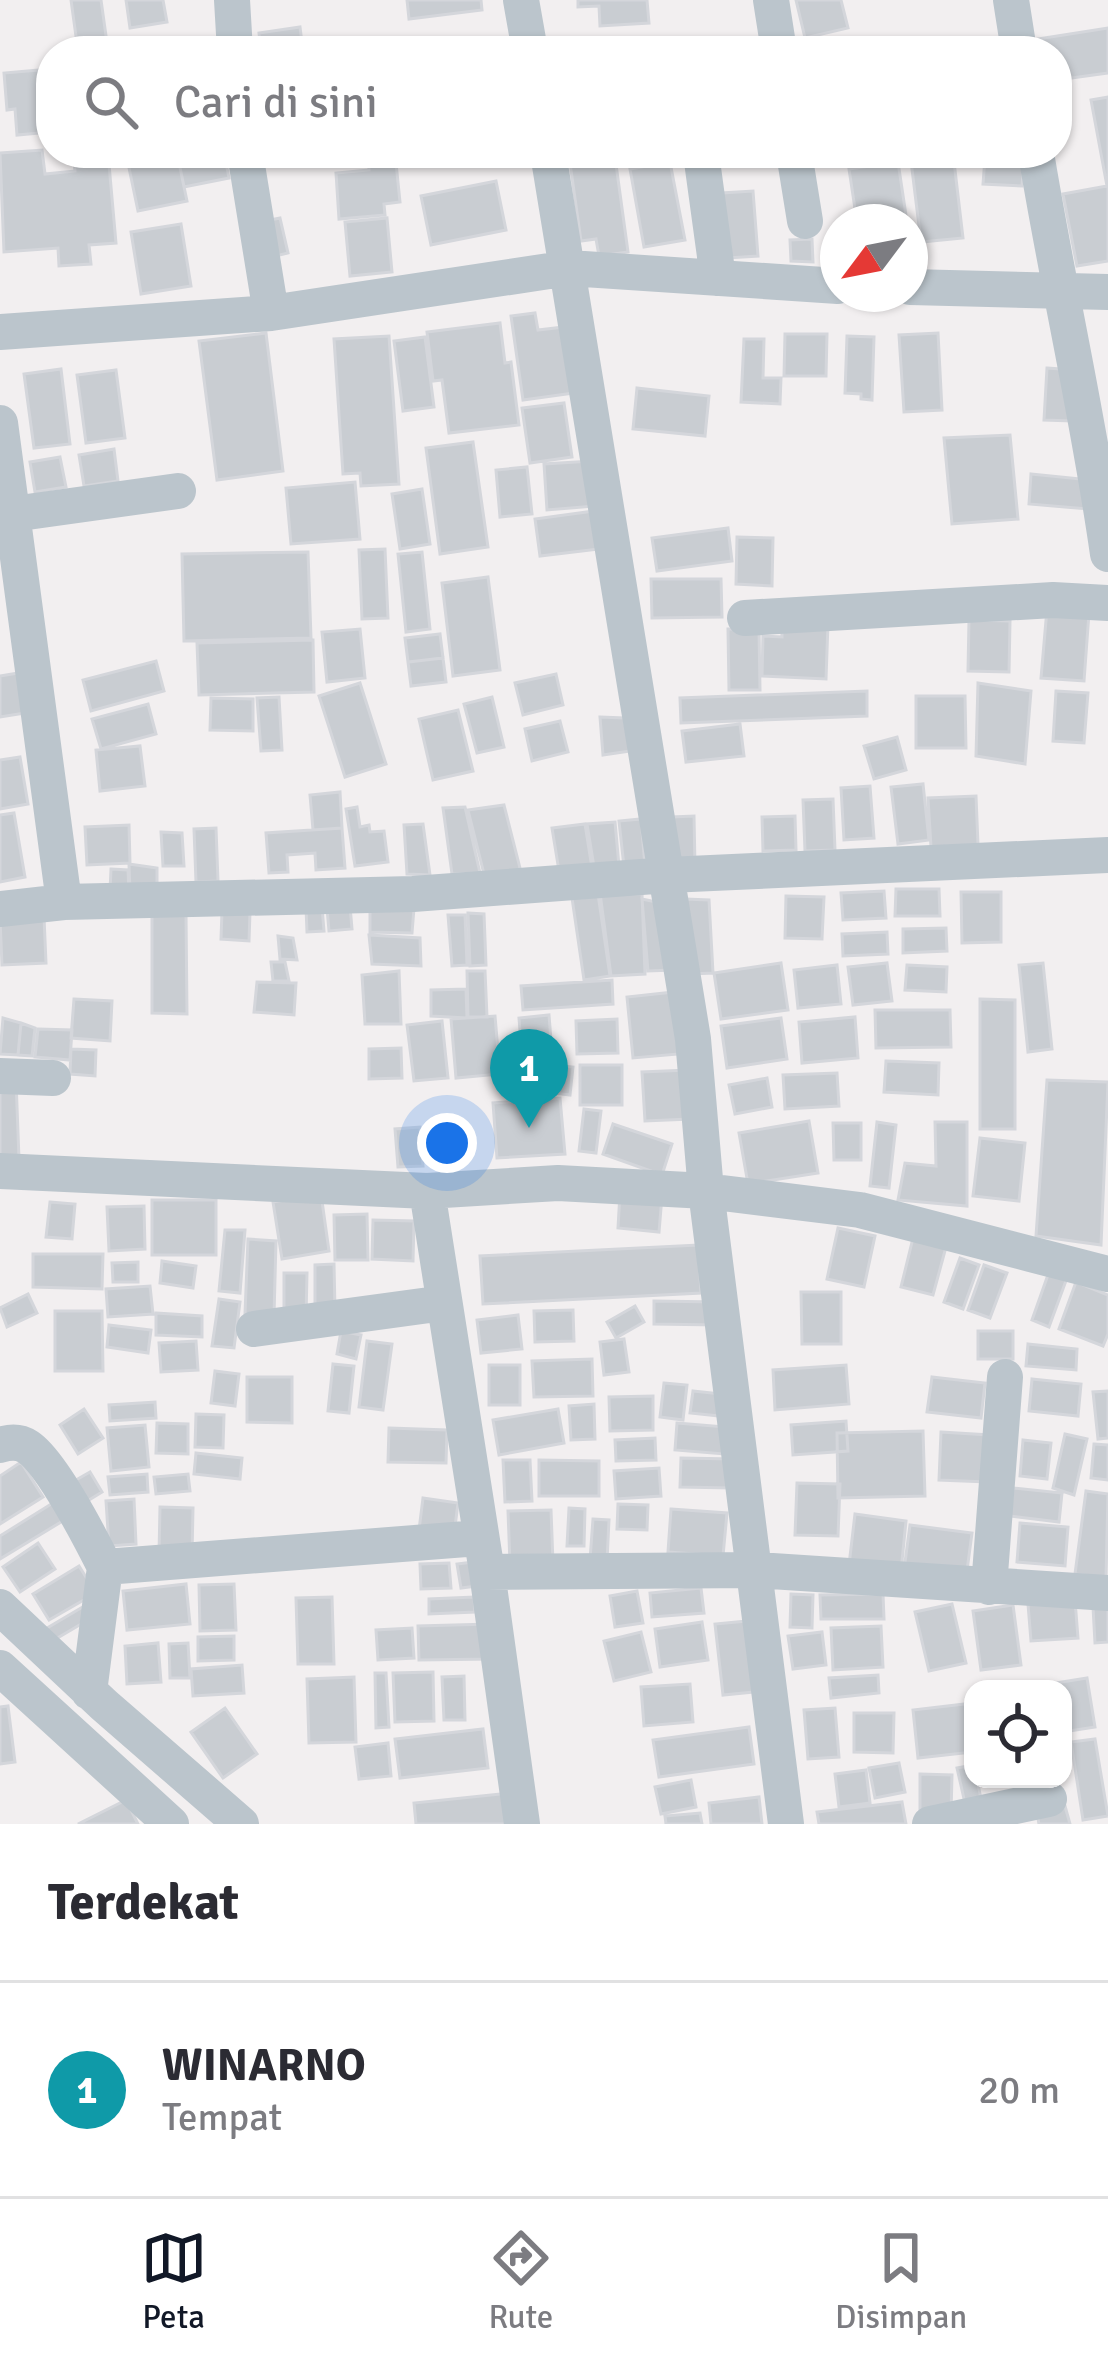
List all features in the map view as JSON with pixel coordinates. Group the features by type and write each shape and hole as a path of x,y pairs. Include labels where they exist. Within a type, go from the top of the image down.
{"street":[{"path":"232,0 234,36"},
{"path":"521,0 527,36"},
{"path":"771,0 777,36"},
{"path":"1011,0 1017,36"},
{"path":"247,168 271,314"},
{"path":"551,168 693,1039 706,1191 785,1824"},
{"path":"704,168 718,278"},
{"path":"796,168 805,221"},
{"path":"1038,168 1093,446 1108,554"},
{"path":"0,332 271,314 569,268 820,285"},
{"path":"928,287 1108,292"},
{"path":"0,423 64,902"},
{"path":"13,514 178,491"},
{"path":"745,618 1030,602 1108,603"},
{"path":"0,909 64,902 413,894 668,875 1108,855"},
{"path":"0,1076 53,1078"},
{"path":"0,1171 428,1191 558,1183 706,1191 860,1210 1108,1274"},
{"path":"428,1191 523,1824"},
{"path":"254,1329 444,1303"},
{"path":"989,1587 1005,1377"},
{"path":"0,1445 15,1442 31,1450 105,1567 89,1692"},
{"path":"105,1567 291,1556 483,1555 1108,1593"},
{"path":"0,1607 89,1692 241,1824"},
{"path":"0,1668 171,1824"},
{"path":"930,1824 1048,1798"}],"building":[{"path":"71,0 101,0 106,36 76,36"},
{"path":"126,0 163,0 167,22 130,28"},
{"path":"407,0 481,0 482,10 409,19"},
{"path":"578,0 647,0 649,23 600,26 599,6 578,7"},
{"path":"796,0 841,0 848,28 805,36"},
{"path":"300,27 301,36 259,36"},
{"path":"1108,28 1108,73 1072,78 1072,36 1057,36"},
{"path":"36,70 36,133 17,135 15,109 7,110 4,73"},
{"path":"1108,97 1108,261 1077,266 1063,194 1107,186 1091,100"},
{"path":"36,150 36,168 44,168 45,174 109,168 116,243 89,245 91,264 59,266 58,248 4,252 0,153"},
{"path":"129,168 180,168 187,201 138,211"},
{"path":"180,168 227,168 229,178 184,187"},
{"path":"397,168 400,202 384,204 385,215 339,219 336,173"},
{"path":"571,168 617,168 628,252 599,256 596,239 581,241"},
{"path":"671,168 685,240 644,247 630,169"},
{"path":"899,168 904,204 854,204 849,169"},
{"path":"912,168 955,168 963,238 928,241 928,204 916,204"},
{"path":"984,168 1023,168 1022,186 983,184"},
{"path":"496,181 506,230 431,245 421,196"},
{"path":"753,191 758,256 728,258 722,193"},
{"path":"280,218 288,253 268,258 260,222"},
{"path":"387,218 392,272 350,276 345,222"},
{"path":"181,224 191,286 141,294 131,232"},
{"path":"812,239 813,262 791,261 790,240"},
{"path":"535,313 538,330 564,327 574,393 523,400 511,316"},
{"path":"500,323 505,363 511,362 519,425 449,433 442,380 433,381 427,332"},
{"path":"266,333 283,471 217,480 199,341"},
{"path":"938,333 942,410 904,412 899,335"},
{"path":"785,334 827,334 826,376 784,376"},
{"path":"389,336 399,484 361,486 360,473 343,474 334,339"},
{"path":"847,336 874,337 872,400 845,393"},
{"path":"425,337 434,407 403,411 394,341"},
{"path":"744,339 764,339 763,378 781,378 780,404 741,402"},
{"path":"1047,368 1074,370 1072,421 1044,420"},
{"path":"61,369 70,444 34,448 24,374"},
{"path":"116,370 125,438 86,443 77,375"},
{"path":"637,388 709,396 705,436 633,429"},
{"path":"564,403 572,457 530,463 522,408"},
{"path":"1010,435 1018,519 952,524 944,438"},
{"path":"473,442 488,547 440,554 426,448"},
{"path":"114,449 118,481 84,486 79,455"},
{"path":"60,457 66,487 35,492 30,462"},
{"path":"592,461 595,506 547,510 544,464"},
{"path":"527,467 532,514 500,517 496,470"},
{"path":"1031,474 1091,480 1088,509 1029,504"},
{"path":"355,482 360,539 291,544 286,488"},
{"path":"422,489 430,544 400,549 392,494"},
{"path":"594,511 599,549 540,556 535,519"},
{"path":"728,528 732,561 657,571 652,538"},
{"path":"737,537 773,538 772,586 736,584"},
{"path":"385,549 388,618 362,619 359,550"},
{"path":"308,552 311,638 184,641 182,554"},
{"path":"422,552 430,629 406,632 398,554"},
{"path":"488,577 500,670 453,676 442,583"},
{"path":"651,579 721,579 722,617 652,618"},
{"path":"1047,609 1089,613 1084,681 1041,678"},
{"path":"969,620 1010,621 1009,672 968,671"},
{"path":"782,621 828,623 826,679 762,676 763,636 782,637"},
{"path":"360,629 365,678 327,682 322,632"},
{"path":"728,629 759,629 760,690 729,690"},
{"path":"440,634 443,658 408,662 405,638"},
{"path":"313,640 314,692 199,695 197,643"},
{"path":"443,658 446,682 411,686 408,662"},
{"path":"156,661 164,691 91,711 83,680"},
{"path":"24,672 31,712 0,717 0,676"},
{"path":"556,674 563,705 523,715 515,683"},
{"path":"360,683 386,764 345,777 319,696"},
{"path":"978,683 1031,691 1025,764 976,756"},
{"path":"867,691 867,716 681,723 680,698"},
{"path":"1056,691 1088,693 1084,743 1053,741"},
{"path":"916,696 965,696 966,748 916,748"},
{"path":"279,697 282,750 261,751 257,698"},
{"path":"492,697 504,747 477,753 464,704"},
{"path":"211,698 253,699 253,731 210,730"},
{"path":"148,704 156,734 101,749 92,719"},
{"path":"458,710 473,771 433,780 419,719"},
{"path":"600,717 624,718 630,751 603,755"},
{"path":"560,721 568,752 532,761 525,729"},
{"path":"740,724 744,756 686,762 682,731"},
{"path":"897,737 906,770 874,779 864,746"},
{"path":"140,746 145,786 100,791 96,750"},
{"path":"20,757 28,804 0,809 0,760"},
{"path":"923,784 929,840 898,844 891,787"},
{"path":"870,786 874,838 844,840 841,788"},
{"path":"340,792 342,828 313,830 310,795"},
{"path":"976,796 978,845 931,847 928,798"},
{"path":"833,799 835,850 805,851 803,800"},
{"path":"504,805 521,872 484,874 468,810"},
{"path":"357,807 360,827 384,831 388,862 355,866 346,809"},
{"path":"465,807 480,873 452,874 443,808"},
{"path":"14,813 25,877 0,882 0,815"},
{"path":"694,816 695,867 674,867 672,817"},
{"path":"795,816 796,850 763,851 762,817"},
{"path":"641,819 645,866 624,867 619,821"},
{"path":"615,822 619,866 594,867 587,824"},
{"path":"423,824 430,875 407,874 404,825"},
{"path":"585,824 592,868 559,871 552,828"},
{"path":"129,825 130,863 87,865 85,827"},
{"path":"216,828 218,881 196,882 194,829"},
{"path":"342,828 345,868 316,870 315,853 287,855 288,872 269,873 266,833"},
{"path":"161,832 182,833 184,866 163,866"},
{"path":"129,864 157,868 157,895 130,893"},
{"path":"111,869 128,870 129,893 110,892"},
{"path":"896,889 939,889 940,916 895,916"},
{"path":"884,891 886,918 843,920 841,893"},
{"path":"961,892 1001,892 1001,942 962,943"},
{"path":"600,893 642,894 645,974 611,976"},
{"path":"598,894 610,976 584,980 572,898"},
{"path":"786,896 824,897 822,939 785,938"},
{"path":"642,899 661,903 673,970 648,971"},
{"path":"685,899 709,900 713,973 691,974"},
{"path":"350,906 352,929 329,931 327,908"},
{"path":"370,906 414,908 412,933 370,932"},
{"path":"322,907 324,931 307,932 306,908"},
{"path":"222,911 250,912 249,941 221,939"},
{"path":"468,913 484,914 486,965 470,966"},
{"path":"152,914 186,914 187,1014 152,1013"},
{"path":"448,915 465,915 467,965 452,966"},
{"path":"44,917 46,963 2,965 0,919"},
{"path":"946,928 947,951 903,953 903,929"},
{"path":"887,932 888,954 843,956 842,934"},
{"path":"369,935 420,938 421,966 372,964"},
{"path":"278,936 293,938 297,960 280,959"},
{"path":"271,962 285,962 289,981 273,981"},
{"path":"781,963 788,1010 721,1019 714,973"},
{"path":"887,963 892,1001 853,1005 848,967"},
{"path":"1043,963 1052,1049 1028,1052 1019,965"},
{"path":"837,965 841,1004 798,1008 794,970"},
{"path":"907,965 947,967 946,992 905,990"},
{"path":"399,971 401,1024 365,1024 362,975"},
{"path":"467,971 485,971 487,1017 468,1017"},
{"path":"612,980 613,1004 523,1010 521,986"},
{"path":"257,982 296,983 294,1015 254,1012"},
{"path":"466,989 467,1018 431,1016 431,990"},
{"path":"674,992 679,1054 633,1058 627,997"},
{"path":"74,999 112,1001 110,1041 71,1038"},
{"path":"980,999 1015,1000 1015,1129 980,1129"},
{"path":"875,1010 950,1010 951,1047 876,1048"},
{"path":"549,1015 552,1053 522,1056 519,1018"},
{"path":"495,1016 500,1074 456,1078 451,1019"},
{"path":"855,1017 858,1058 802,1063 799,1022"},
{"path":"3,1018 21,1023 18,1055 0,1054"},
{"path":"781,1018 787,1059 727,1068 721,1026"},
{"path":"617,1019 618,1053 577,1054 576,1021"},
{"path":"442,1021 448,1078 414,1081 407,1025"},
{"path":"21,1023 35,1028 32,1056 18,1055"},
{"path":"38,1029 72,1030 70,1060 35,1057"},
{"path":"401,1048 402,1078 369,1079 369,1049"},
{"path":"71,1049 96,1050 95,1076 70,1074"},
{"path":"886,1061 939,1063 938,1095 884,1092"},
{"path":"525,1062 573,1067 570,1095 522,1089"},
{"path":"580,1065 622,1065 622,1105 580,1105"},
{"path":"688,1070 690,1119 645,1121 642,1072"},
{"path":"837,1073 839,1106 785,1109 783,1075"},
{"path":"767,1078 772,1107 735,1114 729,1085"},
{"path":"16,1080 19,1159 0,1159 0,1081"},
{"path":"1047,1080 1108,1082 1101,1245 1036,1236"},
{"path":"560,1098 565,1154 497,1158 493,1103"},
{"path":"584,1109 601,1111 596,1153 579,1151"},
{"path":"809,1121 818,1173 748,1184 739,1133"},
{"path":"877,1122 896,1125 889,1188 870,1186"},
{"path":"935,1122 967,1122 967,1206 898,1200 905,1163 936,1166"},
{"path":"833,1123 861,1123 861,1160 834,1160"},
{"path":"613,1124 672,1144 662,1175 603,1154"},
{"path":"420,1127 423,1166 398,1167 395,1129"},
{"path":"980,1138 1025,1143 1019,1201 973,1196"},
{"path":"620,1193 662,1196 659,1232 618,1228"},
{"path":"321,1194 329,1251 282,1259 273,1202"},
{"path":"152,1200 216,1200 216,1255 152,1255"},
{"path":"50,1202 75,1204 72,1239 46,1237"},
{"path":"144,1206 145,1249 109,1251 107,1207"},
{"path":"367,1214 368,1260 335,1260 334,1215"},
{"path":"373,1220 414,1221 413,1261 372,1259"},
{"path":"838,1228 875,1236 864,1287 827,1279"},
{"path":"225,1230 245,1230 240,1293 219,1291"},
{"path":"913,1238 946,1247 933,1295 901,1287"},
{"path":"248,1239 276,1241 274,1316 245,1314"},
{"path":"698,1245 701,1293 483,1304 480,1256"},
{"path":"33,1254 103,1254 102,1289 33,1287"},
{"path":"960,1258 979,1265 963,1309 944,1302"},
{"path":"162,1261 196,1266 193,1288 160,1283"},
{"path":"138,1262 138,1282 113,1282 112,1263"},
{"path":"334,1264 335,1310 315,1310 315,1265"},
{"path":"984,1265 1007,1273 990,1318 968,1310"},
{"path":"1049,1272 1067,1278 1049,1327 1032,1320"},
{"path":"284,1273 307,1273 306,1318 284,1318"},
{"path":"1076,1282 1108,1295 1108,1334 1103,1346 1059,1329"},
{"path":"150,1286 153,1314 108,1317 106,1289"},
{"path":"801,1292 841,1292 841,1344 802,1344"},
{"path":"28,1294 37,1313 7,1327 0,1308"},
{"path":"219,1299 240,1302 234,1348 212,1346"},
{"path":"654,1301 717,1302 717,1325 654,1324"},
{"path":"635,1306 644,1322 616,1338 607,1322"},
{"path":"573,1310 574,1341 535,1342 534,1311"},
{"path":"55,1311 102,1311 103,1371 55,1371"},
{"path":"156,1313 202,1316 202,1337 156,1335"},
{"path":"518,1315 522,1349 481,1353 477,1320"},
{"path":"109,1325 151,1330 148,1353 107,1347"},
{"path":"341,1331 361,1335 356,1359 337,1354"},
{"path":"978,1331 1013,1331 1013,1359 978,1359"},
{"path":"624,1339 629,1372 604,1375 600,1342"},
{"path":"196,1341 198,1370 161,1372 159,1343"},
{"path":"367,1341 392,1344 383,1410 359,1407"},
{"path":"1028,1344 1077,1349 1076,1370 1026,1366"},
{"path":"592,1359 593,1396 534,1397 532,1361"},
{"path":"333,1364 354,1366 349,1413 328,1411"},
{"path":"489,1365 520,1365 520,1405 489,1405"},
{"path":"846,1365 849,1404 775,1410 773,1370"},
{"path":"215,1371 239,1374 235,1406 211,1403"},
{"path":"247,1377 292,1377 292,1423 247,1422"},
{"path":"932,1377 985,1383 981,1418 927,1412"},
{"path":"1032,1379 1081,1384 1078,1416 1029,1411"},
{"path":"664,1383 687,1385 683,1420 660,1417"},
{"path":"693,1391 731,1395 729,1417 690,1413"},
{"path":"1108,1391 1108,1438 1098,1439 1093,1392"},
{"path":"653,1396 653,1430 610,1431 609,1397"},
{"path":"155,1402 156,1418 110,1421 109,1405"},
{"path":"594,1404 595,1439 571,1440 569,1406"},
{"path":"84,1409 103,1438 78,1454 60,1425"},
{"path":"558,1409 564,1443 499,1455 493,1420"},
{"path":"196,1414 224,1415 223,1448 195,1447"},
{"path":"846,1421 848,1451 793,1455 791,1425"},
{"path":"157,1423 188,1424 188,1454 156,1453"},
{"path":"677,1423 726,1427 724,1454 675,1450"},
{"path":"145,1425 149,1467 111,1471 107,1428"},
{"path":"389,1428 447,1430 446,1463 388,1462"},
{"path":"923,1431 925,1496 838,1498 837,1433"},
{"path":"941,1432 989,1435 987,1482 939,1480"},
{"path":"1065,1434 1087,1439 1074,1495 1053,1488"},
{"path":"655,1438 656,1460 616,1461 615,1440"},
{"path":"1023,1440 1051,1443 1047,1479 1020,1476"},
{"path":"1094,1444 1108,1445 1108,1480 1091,1478"},
{"path":"196,1453 242,1458 240,1479 194,1474"},
{"path":"681,1458 733,1459 732,1488 680,1487"},
{"path":"503,1460 530,1460 532,1501 505,1502"},
{"path":"539,1460 599,1461 599,1496 539,1496"},
{"path":"21,1462 43,1497 0,1524 0,1476"},
{"path":"659,1468 661,1496 616,1499 614,1471"},
{"path":"90,1472 102,1492 81,1505 69,1484"},
{"path":"147,1474 148,1492 110,1495 108,1477"},
{"path":"188,1474 190,1491 156,1494 154,1477"},
{"path":"797,1483 840,1484 838,1536 795,1535"},
{"path":"1013,1488 1062,1493 1059,1522 1010,1516"},
{"path":"1086,1491 1108,1494 1106,1578 1075,1574"},
{"path":"423,1498 458,1503 454,1535 419,1530"},
{"path":"134,1499 136,1544 109,1546 106,1501"},
{"path":"56,1501 66,1519 0,1559 0,1536"},
{"path":"618,1504 648,1505 647,1530 617,1529"},
{"path":"160,1507 193,1508 192,1555 159,1554"},
{"path":"569,1508 585,1509 584,1546 567,1546"},
{"path":"671,1509 727,1513 723,1556 668,1552"},
{"path":"551,1510 553,1563 510,1564 508,1511"},
{"path":"855,1514 906,1521 901,1571 849,1565"},
{"path":"593,1519 609,1520 607,1561 590,1560"},
{"path":"1020,1523 1068,1527 1065,1566 1017,1562"},
{"path":"910,1525 972,1533 966,1578 904,1570"},
{"path":"38,1543 55,1569 20,1592 3,1567"},
{"path":"482,1561 485,1585 461,1588 457,1564"},
{"path":"449,1563 451,1588 421,1589 420,1564"},
{"path":"79,1566 96,1593 49,1620 33,1594"},
{"path":"186,1584 190,1624 127,1630 123,1591"},
{"path":"234,1584 236,1630 200,1631 199,1585"},
{"path":"701,1588 704,1613 652,1617 650,1593"},
{"path":"637,1591 643,1623 615,1627 610,1596"},
{"path":"791,1594 813,1595 812,1628 790,1627"},
{"path":"883,1594 884,1619 821,1619 820,1595"},
{"path":"332,1597 334,1664 298,1664 296,1598"},
{"path":"474,1597 475,1612 429,1614 429,1599"},
{"path":"1075,1600 1078,1638 1031,1641 1028,1604"},
{"path":"952,1604 966,1663 929,1671 915,1612"},
{"path":"86,1605 93,1617 49,1643 42,1631"},
{"path":"1013,1605 1021,1665 981,1670 973,1611"},
{"path":"1108,1606 1108,1642 1095,1643 1093,1607"},
{"path":"758,1620 765,1691 723,1695 715,1624"},
{"path":"702,1622 708,1660 660,1667 655,1629"},
{"path":"490,1624 492,1659 419,1660 418,1626"},
{"path":"881,1626 883,1667 833,1670 831,1628"},
{"path":"412,1628 414,1658 378,1660 376,1630"},
{"path":"641,1632 651,1672 614,1681 604,1641"},
{"path":"822,1632 826,1665 793,1669 788,1636"},
{"path":"234,1636 234,1660 198,1661 198,1637"},
{"path":"158,1643 161,1682 127,1684 125,1646"},
{"path":"188,1643 190,1678 170,1678 169,1644"},
{"path":"242,1665 244,1693 193,1696 191,1669"},
{"path":"433,1672 434,1721 395,1722 393,1673"},
{"path":"375,1673 386,1673 389,1727 376,1728"},
{"path":"878,1675 879,1693 831,1698 829,1678"},
{"path":"464,1676 465,1720 444,1720 442,1677"},
{"path":"354,1677 356,1742 309,1743 307,1679"},
{"path":"1087,1678 1095,1727 1072,1731 1072,1680"},
{"path":"690,1684 693,1722 644,1726 641,1687"},
{"path":"964,1704 964,1753 918,1758 913,1710"},
{"path":"8,1706 15,1762 0,1764 0,1707"},
{"path":"225,1708 257,1754 223,1778 191,1732"},
{"path":"835,1708 839,1757 808,1759 804,1710"},
{"path":"854,1713 894,1713 893,1753 854,1752"},
{"path":"749,1727 754,1764 659,1777 653,1740"},
{"path":"483,1729 488,1768 400,1778 395,1739"},
{"path":"1095,1739 1108,1816 1083,1820 1072,1742"},
{"path":"388,1743 391,1776 359,1779 355,1747"},
{"path":"899,1763 905,1792 875,1798 869,1768"},
{"path":"964,1767 964,1788 979,1788 983,1809 967,1812 957,1768"},
{"path":"866,1770 870,1803 839,1807 835,1774"},
{"path":"920,1774 952,1775 951,1814 920,1813"},
{"path":"691,1780 696,1807 661,1814 655,1787"},
{"path":"511,1793 514,1824 416,1824 414,1803"},
{"path":"759,1797 762,1824 711,1824 709,1803"},
{"path":"126,1800 138,1824 78,1824"},
{"path":"902,1802 906,1824 819,1824 817,1812"},
{"path":"1065,1806 1070,1824 1039,1824 1037,1814"},
{"path":"700,1813 702,1824 666,1824 665,1816"}],"place":[{"name":"WINARNO","path":"529,1128"}]}
